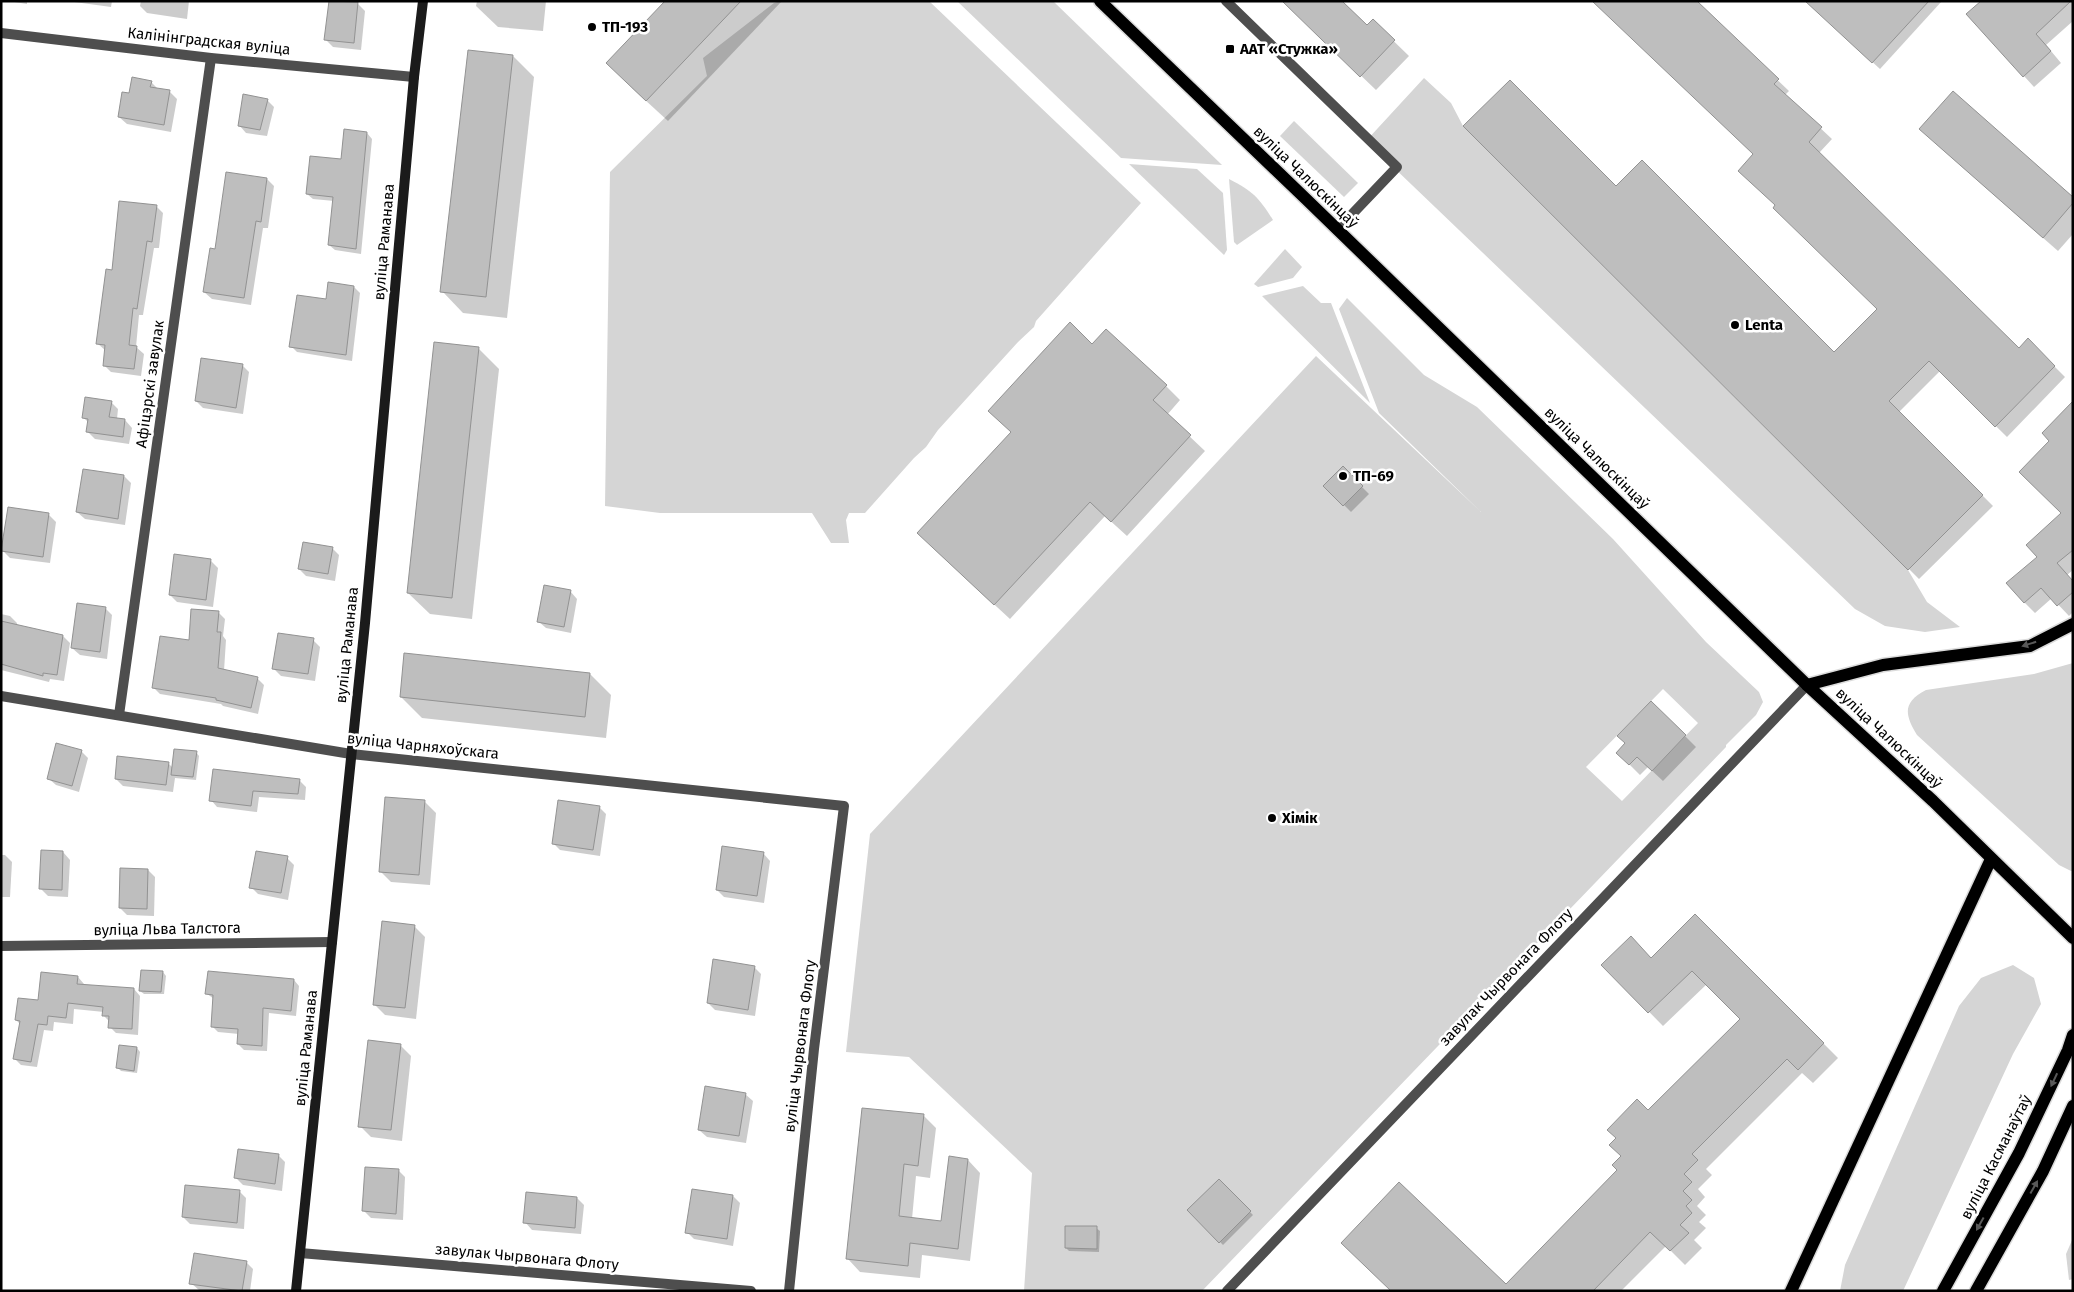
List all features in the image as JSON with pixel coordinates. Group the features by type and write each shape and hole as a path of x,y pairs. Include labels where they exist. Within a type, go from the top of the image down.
{"main road":[{"name":"вуліца Раманава","path":"296,1291 351,754 414,76 423,1"},
{"name":"вуліца Чалюскінцаў","path":"1100,1 1807,685 1933,801 1990,859 2073,938"},
{"path":"1807,685 1883,665 2030,646 2073,624"},
{"path":"1791,1291 1990,859"},
{"name":"вуліца Касманаўтаў","path":"1943,1291 2019,1153 2068,1050 2073,1035"},
{"path":"1976,1291 2043,1171 2073,1106"}],"street":[{"path":"1226,1 1397,167 1337,230"},
{"name":"Калінінградская вуліца","path":"1,33 211,58 414,76"},
{"name":"Афіцэрскі завулак","path":"119,715 211,58"},
{"name":"завулак Чырвонага Флоту","path":"1227,1291 1807,685"},
{"name":"вуліца Чарняхоўскага","path":"1,696 351,754 844,806"},
{"name":"вуліца Чырвонага Флоту","path":"789,1291 814,1049 844,806"},
{"name":"вуліца Льва Талстога","path":"1,946 332,942"},
{"name":"завулак Чырвонага Флоту","path":"300,1252 751,1291"}],"shaded area":[{"path":"780,1 929,1 1141,203 1036,321 1034,327 938,430 926,447 865,513 849,513 846,520 849,543 831,543 812,513 660,513 605,506 610,172 707,76 703,58 774,3"},
{"path":"957,1 1053,1 1222,165 1121,158"},
{"path":"1424,78 1451,103 1463,126 1908,570 1927,602 1960,627 1925,632 1885,626 1855,609 1366,141"},
{"path":"1294,121 1358,183 1344,197 1280,136"},
{"path":"1129,164 1197,169 1223,193 1227,250 1224,255"},
{"path":"1229,179 1244,187 1255,196 1273,220 1237,245 1234,242"},
{"path":"1285,249 1302,267 1293,278 1258,287 1254,284"},
{"path":"1303,286 1321,303 1331,303 1370,403 1262,296"},
{"name":"Хімік","path":"1347,298 1424,375 1477,407 1613,539 1706,642 1759,692 1763,702 1756,715 1726,747 1202,1291 1024,1291 1032,1173 909,1057 846,1052 870,834 1316,356 1481,512 1379,413 1339,309","holes":["1663,689 1698,723 1622,801 1586,767"]},
{"path":"2073,663 2073,871 2071,871 2059,865 1917,735 1910,721 1908,709 1913,699 1926,690 2034,674"},
{"path":"2013,965 2034,978 2041,1004 2013,1054 1903,1291 1840,1291 1845,1265 1959,1006 1981,978"},
{"path":"2073,1238 2073,1279 2069,1280 2066,1254"}],"building":[{"path":"329,1 358,2 354,43 324,40"},
{"path":"665,1 741,1 646,101 606,63"},
{"path":"1282,1 1342,1 1367,25 1373,19 1395,40 1360,77"},
{"name":"Lenta","path":"1592,1 1697,1 1779,79 1774,84 1822,127 1809,142 2019,348 2028,338 2055,366 1995,427 1929,361 1889,401 1983,495 1908,570 1463,126 1510,80 1616,186 1642,160 1834,352 1877,309 1773,208 1775,205 1738,171 1753,154"},
{"path":"1805,1 1929,1 1872,63"},
{"path":"1981,1 2071,1 2036,34 2051,51 2023,77 1966,14"},
{"path":"468,50 513,55 486,297 440,292"},
{"path":"132,77 152,81 150,87 170,90 164,125 118,117 122,92 129,93"},
{"path":"1953,91 2073,197 2073,203 2043,238 1919,129"},
{"path":"243,94 268,99 260,130 238,126"},
{"path":"344,129 367,132 356,249 328,245 333,197 306,194 310,156 341,159"},
{"path":"226,172 267,178 261,222 256,221 244,298 203,292 210,248 215,249"},
{"path":"119,201 157,205 152,242 147,241 137,309 133,308 129,345 137,346 134,369 103,366 105,345 96,344 106,269 112,270"},
{"path":"328,282 354,286 346,355 289,347 297,295 326,299"},
{"path":"1070,322 1092,344 1106,329 1167,385 1153,400 1191,435 1111,522 1090,502 994,605 917,533 1011,432 988,411"},
{"path":"434,342 479,347 452,598 407,593"},
{"path":"201,358 243,364 236,408 195,401"},
{"path":"85,397 112,401 109,417 125,419 123,437 86,432 88,419 82,418"},
{"path":"2073,401 2073,550 2057,563 2073,581 2073,592 2057,606 2041,588 2024,603 2006,583 2037,557 2026,545 2061,513 2019,472 2049,441 2042,433"},
{"name":"ТП-69","path":"1343,466 1363,486 1343,506 1323,486"},
{"path":"83,469 124,475 118,519 76,512"},
{"path":"8,507 49,513 43,557 1,551"},
{"path":"303,542 333,547 328,574 298,569"},
{"path":"174,554 211,559 206,600 169,595"},
{"path":"544,585 571,590 564,627 537,622"},
{"path":"77,603 106,607 100,652 71,648"},
{"path":"191,609 219,611 217,632 221,632 218,668 258,677 251,708 216,700 216,698 152,688 160,636 189,640"},
{"path":"1,621 63,635 57,675 43,673 43,676 1,664"},
{"path":"278,633 314,638 308,674 272,669"},
{"path":"404,653 590,673 585,717 400,697"},
{"path":"1651,701 1686,735 1652,771 1637,757 1629,765 1616,753 1625,743 1617,736"},
{"path":"56,743 82,750 72,786 47,779"},
{"path":"174,749 197,751 193,777 171,775"},
{"path":"117,756 169,762 166,785 115,779"},
{"path":"213,769 300,779 298,794 253,791 251,806 209,801"},
{"path":"385,797 425,800 419,875 379,872"},
{"path":"558,800 600,806 593,850 552,844"},
{"path":"722,846 764,852 757,896 716,890"},
{"path":"41,850 63,851 62,890 39,889"},
{"path":"256,851 288,856 281,893 249,888"},
{"path":"120,868 148,869 147,909 119,908"},
{"path":"1695,914 1824,1043 1798,1070 1787,1059 1692,1154 1698,1160 1684,1174 1692,1182 1683,1191 1692,1200 1686,1206 1692,1213 1680,1225 1689,1233 1670,1251 1650,1232 1593,1291 1391,1291 1341,1243 1399,1182 1506,1284 1617,1170 1612,1165 1621,1156 1609,1145 1616,1138 1607,1130 1637,1099 1648,1110 1740,1019 1692,971 1648,1013 1601,965 1631,936 1651,958"},
{"path":"382,921 415,925 405,1008 373,1005"},
{"path":"713,959 755,966 748,1010 707,1003"},
{"path":"141,970 163,971 161,992 139,991"},
{"path":"208,971 294,979 291,1011 263,1008 262,1046 237,1044 238,1029 211,1027 213,995 205,994"},
{"path":"41,972 78,976 77,984 134,988 132,1029 108,1028 109,1016 102,1016 103,1007 68,1003 66,1018 48,1016 47,1025 38,1024 31,1062 13,1059 20,1021 15,1020 18,998 38,1000"},
{"path":"368,1040 401,1044 391,1130 358,1127"},
{"path":"119,1045 137,1047 134,1071 116,1068"},
{"path":"705,1086 746,1093 739,1136 698,1130"},
{"path":"862,1108 924,1114 918,1166 904,1164 899,1216 941,1221 949,1156 968,1159 958,1249 910,1243 908,1266 846,1259"},
{"path":"238,1149 279,1154 275,1184 234,1178"},
{"path":"365,1167 399,1169 396,1214 362,1211"},
{"path":"1219,1179 1251,1211 1219,1243 1187,1210"},
{"path":"185,1185 240,1190 237,1223 182,1217"},
{"path":"692,1189 733,1195 727,1239 685,1233"},
{"path":"526,1192 577,1197 575,1228 523,1223"},
{"path":"1065,1226 1097,1226 1097,1249 1065,1248"},
{"path":"194,1253 247,1261 242,1291 189,1284"}],"place":[{"name":"ТП-193","path":"592,27"},
{"name":"ААТ «Стужка»","path":"1230,49"},
{"name":"Lenta","path":"1735,325"},
{"name":"ТП-69","path":"1343,476"},
{"name":"Хімік","path":"1272,818"}]}
